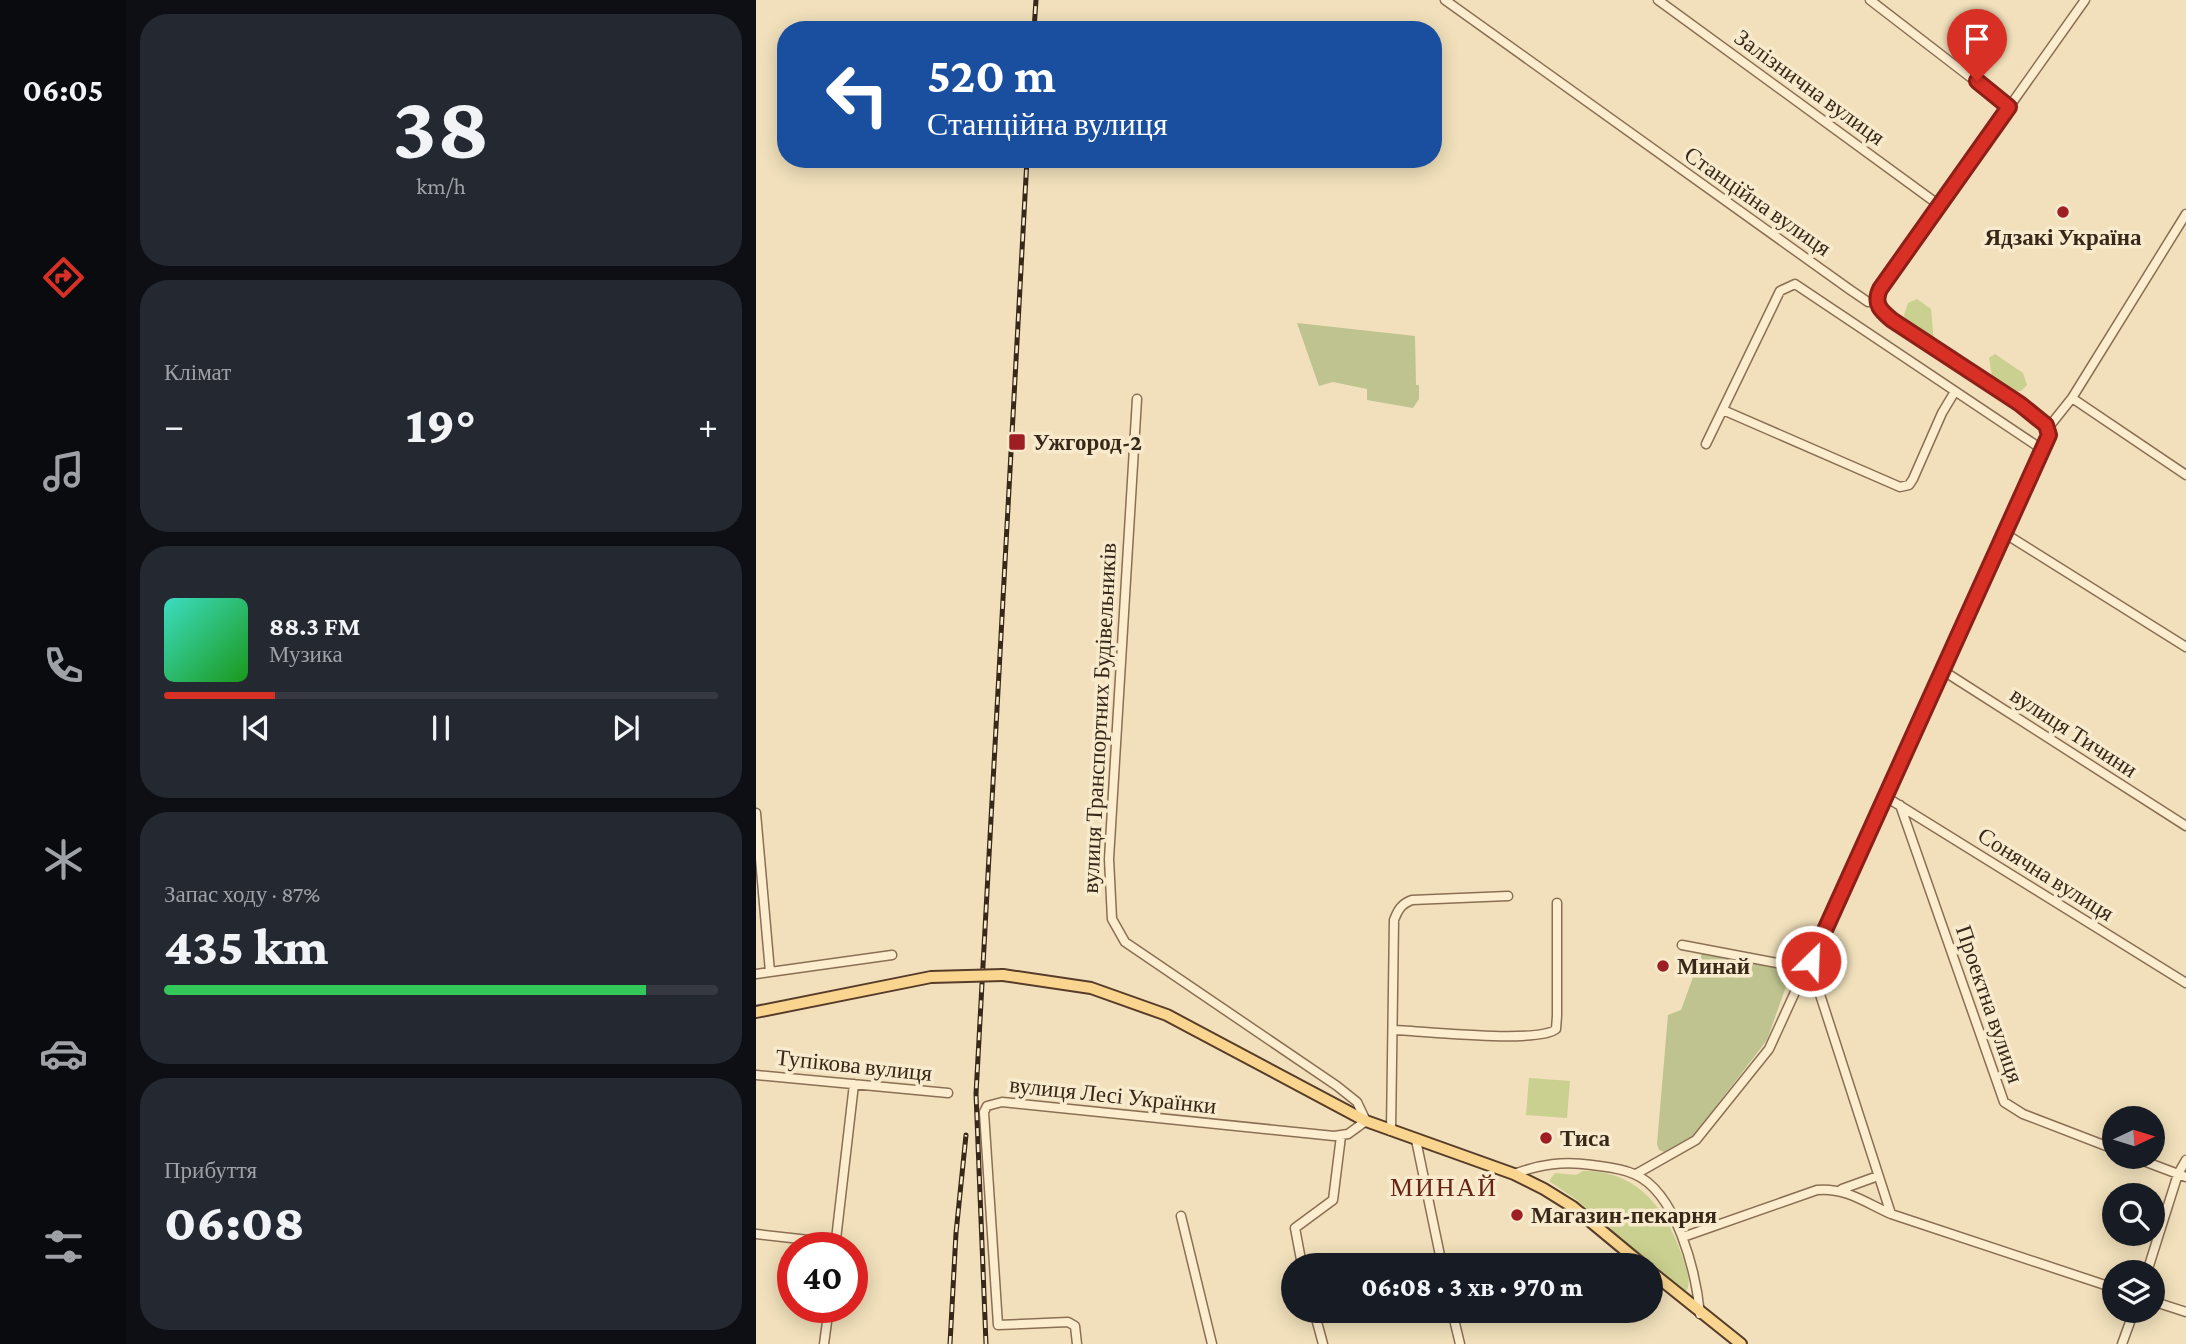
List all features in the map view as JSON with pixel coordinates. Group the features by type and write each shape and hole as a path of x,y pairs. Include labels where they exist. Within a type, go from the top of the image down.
{"main road":[{"path":"756,1012 931,977 1003,975 1060,981 1127,999 1167,1015 1366,1121 1514,1174 1573,1207 1629,1253"},
{"path":"1663,1283 1741,1344"}],"street":[{"name":"Станційна вулиця","path":"1446,0 1849,289 1868,302 1877,302 1880,309 1892,320 2020,404 2048,428"},
{"name":"Залізнична вулиця","path":"1658,0 1939,205"},
{"path":"1870,0 2009,107"},
{"path":"1877,302 1880,289 2080,2"},
{"path":"1636,1174 1690,1144 1703,1133 1763,1058 1886,797 2043,450 2048,428 2072,398 2186,214"},
{"path":"1706,444 1780,291 1795,284 1954,393 2043,450"},
{"path":"1723,410 1900,487 1909,485 1913,479 1942,413 1954,393"},
{"path":"2072,398 2186,475"},
{"name":"вулиця Транспортних Будівельників","path":"1137,399 1109,859 1112,919 1125,942 1337,1086 1357,1102 1366,1121"},
{"path":"2004,534 2186,647"},
{"name":"вулиця Тичини","path":"1942,670 2186,826"},
{"name":"Сонячна вулиця","path":"1886,797 2186,983"},
{"name":"Проектна вулиця","path":"1900,805 2004,1102 2022,1114 2102,1144"},
{"path":"756,813 770,972"},
{"path":"1391,1131 1394,920 1403,903 1416,899 1508,896"},
{"path":"1394,1030 1517,1036 1550,1034 1556,1029 1557,1016 1557,903"},
{"path":"1682,945 1814,976 1891,1214"},
{"path":"756,974 892,955"},
{"name":"Тупікова вулиця","path":"756,1075 948,1093"},
{"path":"837,1232 854,1084"},
{"name":"вулиця Лесі Українки","path":"1077,1344 1075,1326 1068,1322 998,1325 984,1112 992,1103 1341,1136"},
{"path":"1300,1253 1295,1228 1333,1200 1341,1136 1356,1130 1366,1121"},
{"path":"1416,1140 1440,1253"},
{"path":"2151,1260 2186,1160"},
{"path":"1514,1174 1538,1165 1571,1162 1636,1174 1665,1204 1683,1237 1696,1281 1700,1314"},
{"path":"2165,1169 2182,1175"},
{"path":"1683,1237 1817,1190 1842,1189 1878,1176"},
{"path":"1842,1189 1891,1214 2102,1284"},
{"path":"1181,1216 1212,1344"},
{"path":"756,1234 777,1237"},
{"path":"2165,1305 2186,1312"},
{"path":"824,1344 827,1323"},
{"path":"1317,1323 1323,1344"},
{"path":"1455,1323 1460,1344"},
{"path":"2122,1344 2130,1323"}],"green space":[{"path":"1917,299 1931,309 1934,344 1907,324 1904,315 1908,303"},
{"path":"1297,323 1415,336 1416,385 1419,385 1419,399 1413,408 1367,400 1367,389 1333,382 1319,386"},
{"path":"1995,354 2023,373 2027,385 2021,391 2006,392 1993,382 1989,358"},
{"path":"1702,953 1777,967 1790,975 1767,1040 1693,1136 1664,1152 1659,1150 1657,1144 1668,1015 1681,1010"},
{"path":"1529,1078 1570,1081 1567,1118 1526,1115"},
{"path":"1583,1171 1620,1177 1648,1196 1659,1209 1676,1240 1688,1274 1687,1290 1682,1291 1663,1275 1663,1253 1638,1253 1577,1200 1549,1181 1555,1173 1576,1175"}],"railway":[{"path":"1035,21 1036,0"},
{"path":"986,1344 976,1094 1027,168"},
{"path":"950,1344 956,1233 966,1135"}],"place":[{"name":"Ядзакі Україна","path":"2063,212"},
{"name":"Ужгород-2","path":"1017,442"},
{"name":"Минай","path":"1663,966"},
{"name":"Тиса","path":"1546,1138"},
{"name":"Магазин-пекарня","path":"1517,1215"}],"district":[{"name":"МИНАЙ","path":"1444,1187"}],"route":[{"path":"1811,961 2049,435 2046,425 2020,404 1892,320 1883,313 1877,302 1880,289 2009,107 1977,81"}]}
